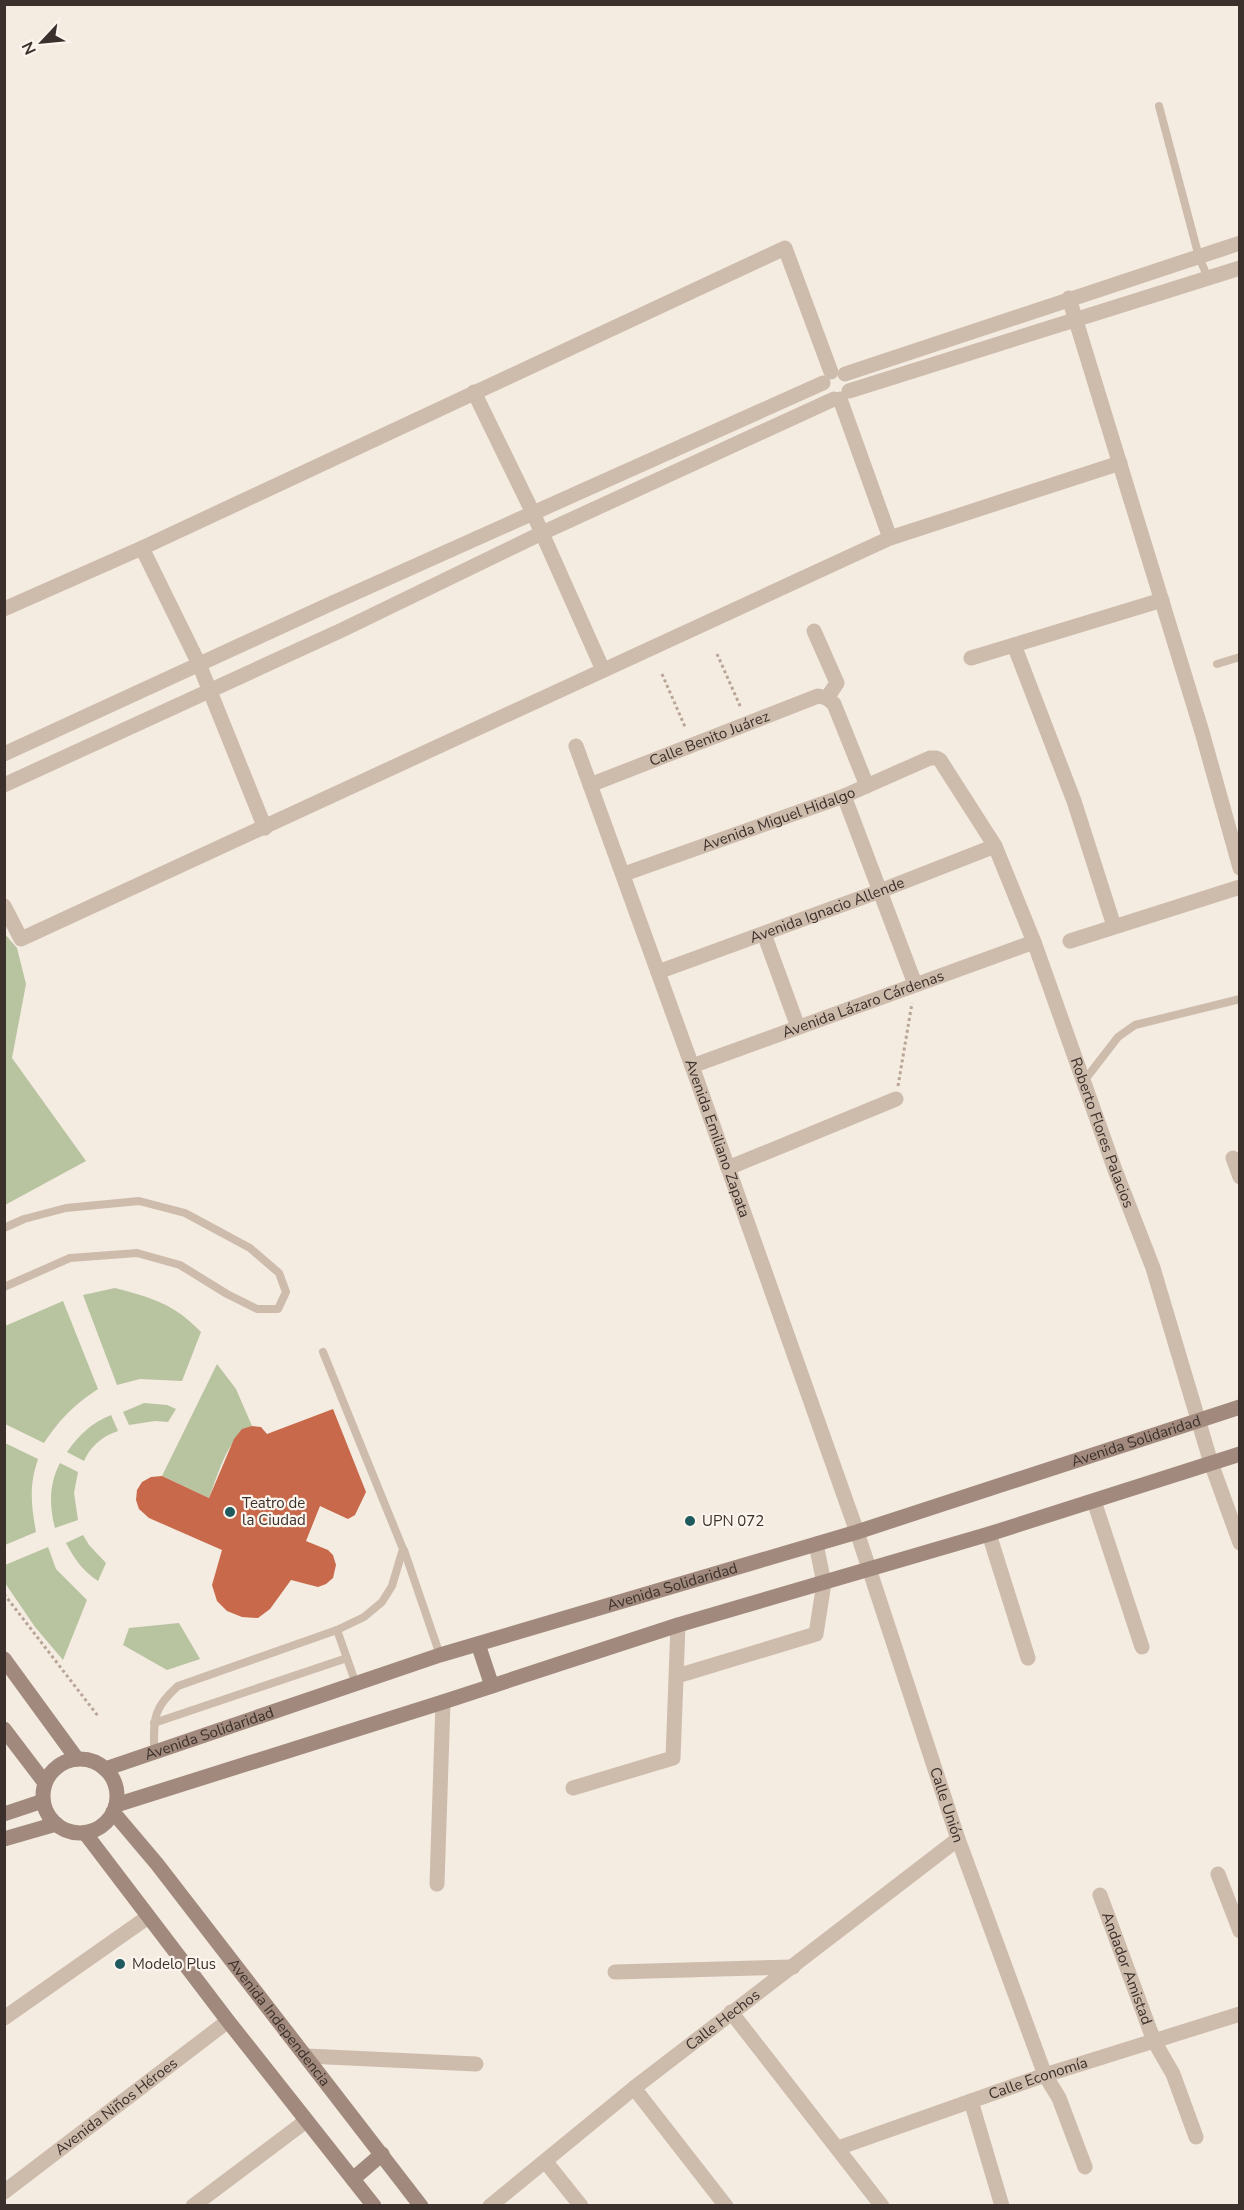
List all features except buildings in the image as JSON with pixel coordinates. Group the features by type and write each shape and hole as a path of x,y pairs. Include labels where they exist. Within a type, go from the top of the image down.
{"main road":[{"name":"Avenida Solidaridad","path":"105,1769 440,1655 857,1532 1239,1407"},
{"path":"115,1808 678,1625 989,1534 1239,1454"},
{"path":"478,1644 492,1686"},
{"path":"4,1659 77,1759"},
{"path":"4,1729 45,1784"},
{"path":"77,1759 97,1763 105,1769 113,1779 116,1792 115,1808 106,1822 97,1829 85,1833 64,1830 50,1818 43,1802 45,1784 57,1767 77,1759"},
{"path":"4,1814 43,1802"},
{"name":"Avenida Independencia","path":"115,1808 422,2205"},
{"path":"4,1839 56,1824"},
{"path":"85,1833 228,2021 374,2205"},
{"path":"353,2179 382,2154"}],"street":[{"path":"4,754 833,376 1239,243"},
{"path":"4,609 142,548 785,248 833,376 850,385 841,396"},
{"path":"4,785 342,630 542,533 841,396 1239,268"},
{"path":"1069,298 1162,600 1239,868"},
{"path":"833,376 823,390 827,396 841,396"},
{"path":"474,392 533,513 603,670"},
{"path":"841,396 890,538"},
{"path":"4,906 21,939 890,538 1120,463"},
{"path":"142,548 210,689 265,828"},
{"path":"971,658 1162,600"},
{"path":"814,631 837,683 828,698 834,704 867,786"},
{"path":"1014,645 1074,801 1114,926"},
{"name":"Calle Benito Juárez","path":"590,785 818,696 828,698"},
{"name":"Avenida Emiliano Zapata","path":"576,746 624,874 857,1532"},
{"name":"Avenida Miguel Hidalgo","path":"624,874 844,796 930,758 940,760 994,846"},
{"path":"844,796 915,984"},
{"name":"Avenida Ignacio Allende","path":"658,972 880,891 994,846"},
{"name":"Roberto Flores Palacios","path":"994,846 1034,942 1153,1268 1211,1463 1239,1543"},
{"path":"1070,941 1239,887"},
{"path":"764,934 798,1027"},
{"name":"Avenida Lázaro Cárdenas","path":"692,1066 1034,942"},
{"path":"728,1168 896,1099"},
{"path":"1233,1158 1239,1177"},
{"path":"1094,1501 1142,1647"},
{"name":"Calle Unión","path":"857,1532 958,1839 1045,2075 1059,2098 1085,2167"},
{"path":"989,1534 1028,1658"},
{"path":"676,1676 816,1634 824,1583 816,1544"},
{"path":"573,1788 673,1758 678,1625"},
{"path":"437,1884 443,1702"},
{"name":"Calle Hechos","path":"490,2205 731,2012 958,1839"},
{"path":"1218,1874 1239,1931"},
{"name":"Andador Amistad","path":"1100,1895 1154,2041 1173,2074 1196,2137"},
{"path":"4,2018 148,1917"},
{"path":"615,1972 793,1967"},
{"path":"731,2012 882,2205"},
{"name":"Calle Economía","path":"838,2148 1045,2075 1239,2013"},
{"name":"Avenida Niños Héroes","path":"4,2192 228,2021"},
{"path":"307,2056 476,2064"},
{"path":"634,2088 726,2205"},
{"path":"971,2101 1002,2205"},
{"path":"193,2205 306,2121"},
{"path":"545,2161 581,2205"}],"lane":[{"path":"1159,106 1198,257 1208,278"},
{"path":"1217,664 1239,657"},
{"path":"1084,1081 1118,1037 1135,1025 1239,999"},
{"path":"4,1228 24,1219 66,1208 139,1201 185,1213 250,1248 279,1272 286,1292 278,1309 257,1309 227,1294 180,1265 137,1253 70,1258 4,1287"},
{"path":"323,1352 403,1549 440,1655"},
{"path":"154,1752 154,1723 161,1701 178,1686 337,1630 364,1617 382,1602 392,1586 403,1549"},
{"path":"337,1630 356,1684"},
{"path":"154,1723 347,1658"}],"path":[{"path":"717,654 748,724"},
{"path":"662,674 693,745"},
{"path":"896,1099 915,984"},
{"path":"4,1594 98,1716"}],"green space":[{"path":"4,933 17,948 26,984 12,1058 86,1161 5,1205"},
{"path":"115,1288 140,1295 171,1308 201,1332 182,1381 140,1379 117,1385 83,1295"},
{"path":"63,1301 98,1389 68,1413 44,1443 5,1424 5,1326"},
{"path":"217,1364 236,1389 252,1426 236,1438 230,1447 209,1498 162,1476"},
{"path":"144,1403 167,1405 176,1409 168,1422 155,1421 129,1425 123,1412"},
{"path":"111,1415 118,1431 97,1443 84,1461 67,1452 86,1430"},
{"path":"5,1443 38,1459 33,1478 32,1495 36,1532 5,1545"},
{"path":"60,1463 78,1472 74,1493 78,1520 55,1528 51,1495"},
{"path":"83,1535 106,1563 98,1581 80,1565 66,1543"},
{"path":"48,1547 56,1569 87,1600 63,1660 35,1627 5,1583 5,1565"},
{"path":"179,1623 200,1659 167,1670 123,1645 129,1628"}],"place":[{"name":"Teatro de la Ciudad","path":"230,1512"},
{"name":"UPN 072","path":"690,1521"},
{"name":"Modelo Plus","path":"120,1964"}]}
